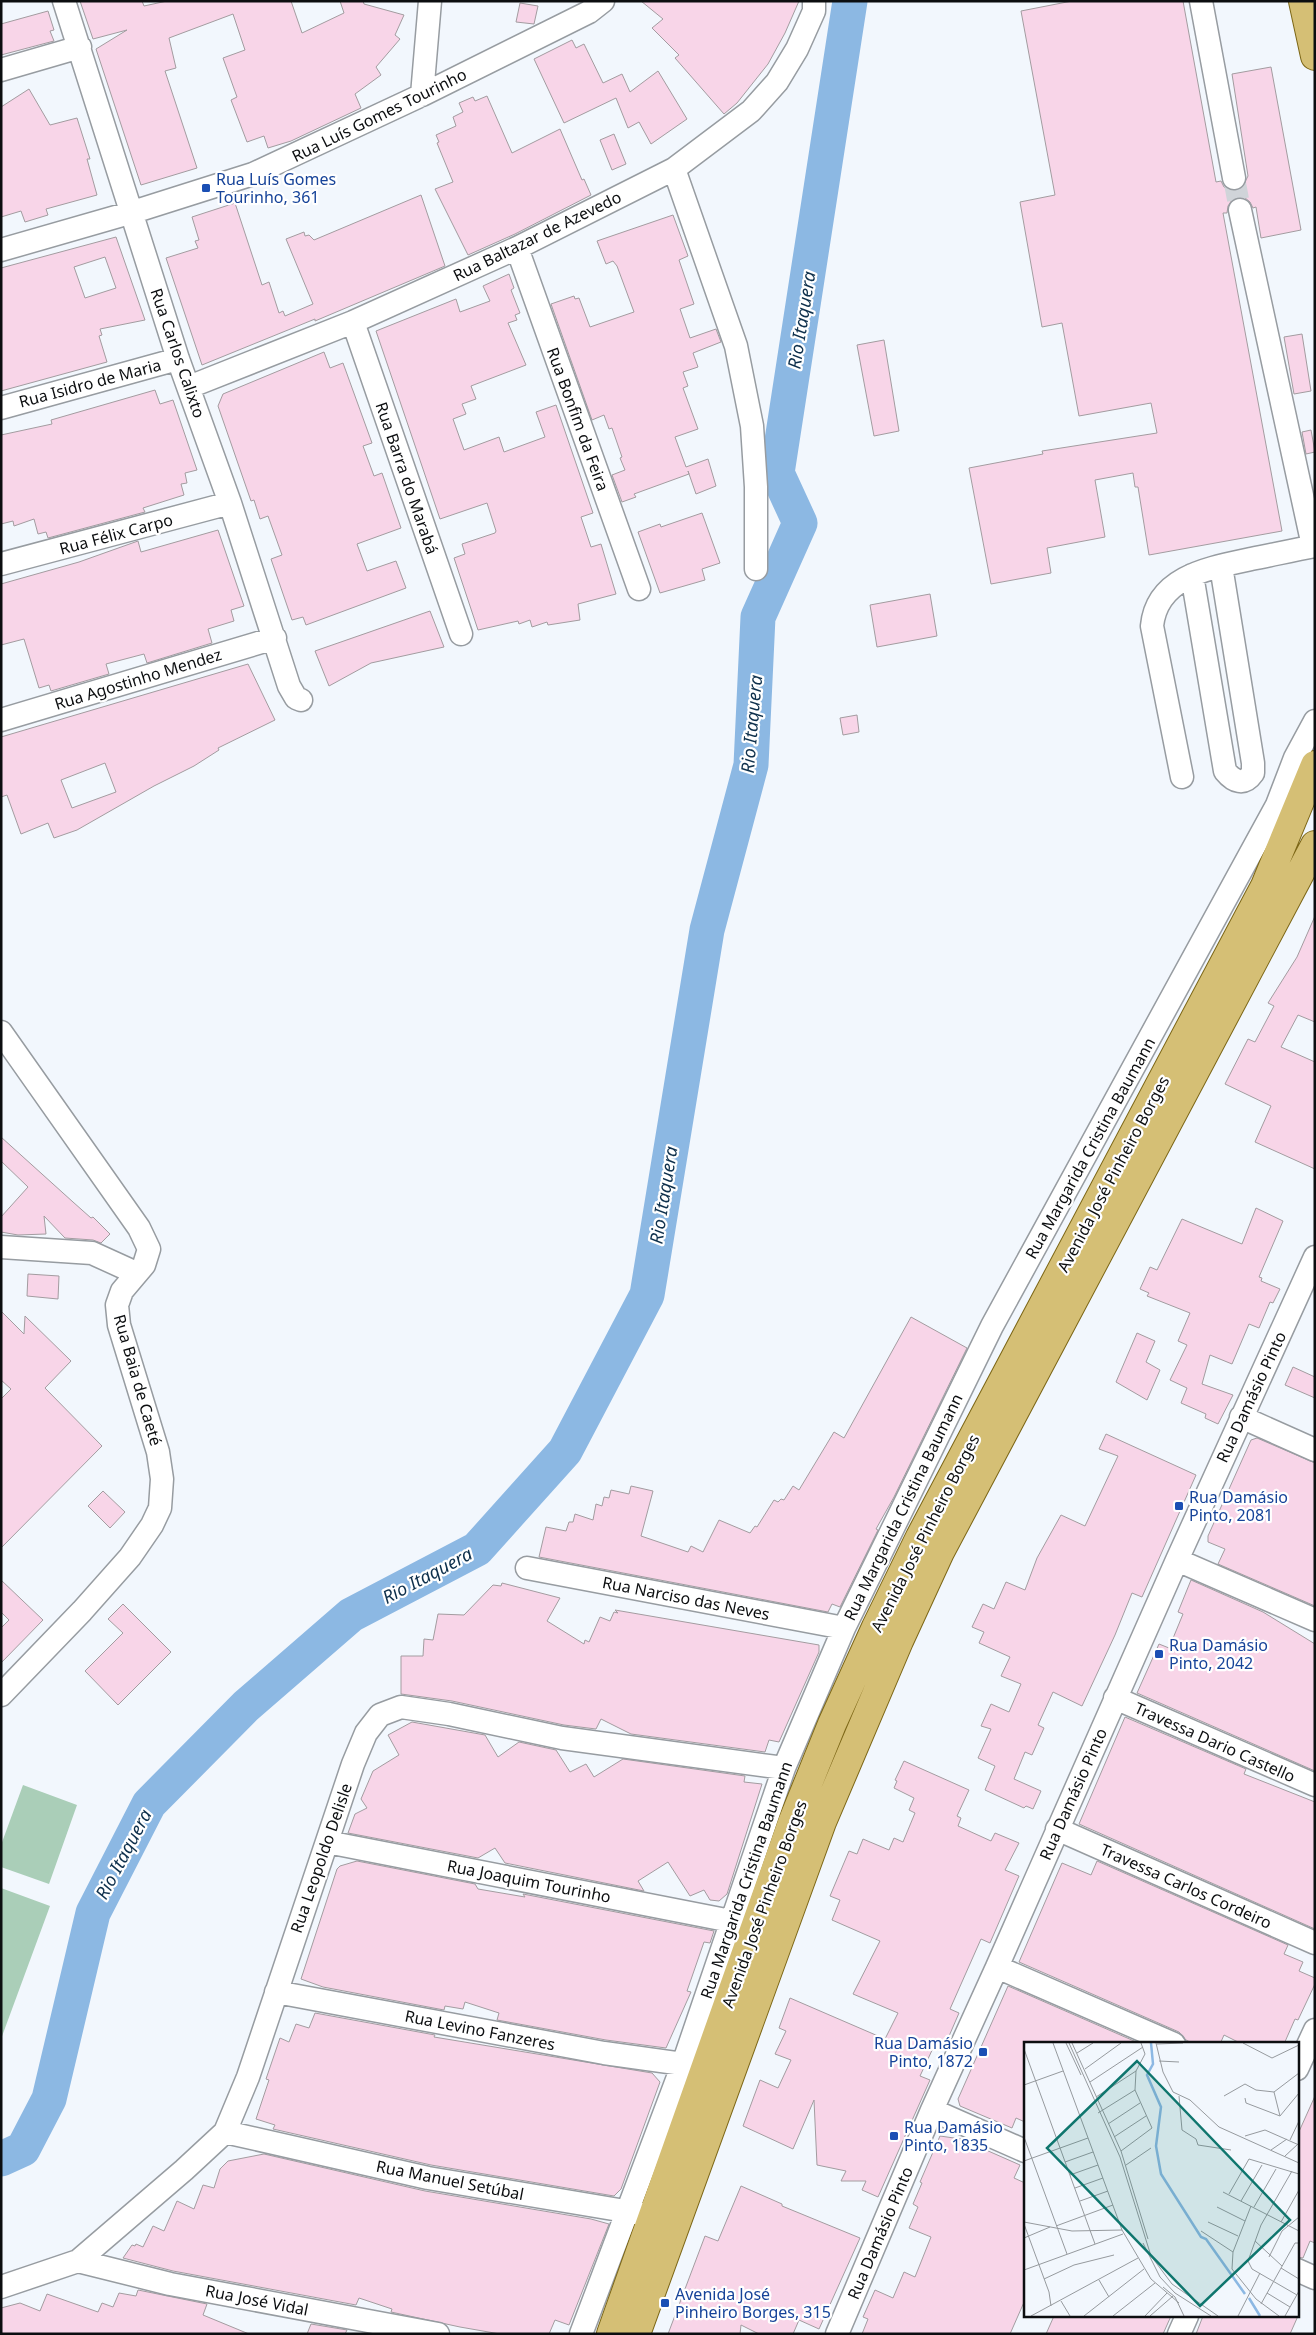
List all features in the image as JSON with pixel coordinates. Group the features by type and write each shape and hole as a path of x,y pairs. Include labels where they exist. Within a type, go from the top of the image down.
{"main road":[{"path":"1303,1 1315,56"},
{"name":"Avenida José Pinheiro Borges","path":"610,2334 792,1823 832,1724 920,1537 1265,886 1315,765"},
{"name":"Avenida José Pinheiro Borges","path":"636,2334 652,2216 898,1641 940,1552 1315,846"}],"street":[{"name":"Rua Carlos Calixto","path":"64,1 133,212 178,359 230,503 289,686 296,698 301,700"},
{"path":"422,94 430,1"},
{"name":"Rua Luís Gomes Tourinho","path":"1,250 133,212 253,174 589,12 604,1"},
{"name":"Rua Baltazar de Azevedo","path":"189,387 353,322 517,248 674,169 751,111 777,82 797,49 814,11 814,1"},
{"path":"1202,1 1234,178"},
{"path":"1,70 80,47"},
{"path":"674,169 736,346 752,426 756,487 756,568"},
{"path":"1182,778 1152,626 1153,613 1157,603 1177,583 1192,575 1222,566 1314,546 1240,210"},
{"name":"Rua Bonfim da Feira","path":"517,248 639,589"},
{"name":"Rua Barra do Marabá","path":"353,322 462,634"},
{"name":"Rua Isidro de Maria","path":"1,408 178,359"},
{"name":"Rua Félix Carpo","path":"1,564 230,503"},
{"path":"1192,575 1226,771 1231,778 1238,782 1244,781 1253,773 1253,764 1222,566"},
{"name":"Rua Agostinho Mendez","path":"1,720 275,638"},
{"name":"Rua Margarida Cristina Baumann","path":"581,2334 652,2216 684,2064 784,1768 844,1628 992,1326 1277,805 1295,758 1315,721"},
{"name":"Rua Baia de Caeté","path":"1,1032 139,1228 149,1249 144,1265 122,1291 117,1305 119,1325 158,1452 162,1479 160,1508 152,1525 130,1557 82,1611 1,1695"},
{"path":"1,1247 92,1253 136,1273"},
{"name":"Rua Damásio Pinto","path":"837,2334 932,2110 997,1968 1241,1417 1315,1257"},
{"path":"1241,1417 1315,1450"},
{"path":"1177,1560 1315,1620"},
{"name":"Rua Narciso das Neves","path":"528,1568 844,1628"},
{"name":"Travessa Dario Castello","path":"1115,1698 1315,1785"},
{"name":"Rua Leopoldo Delisle","path":"1,2287 78,2261 184,2170 225,2132 248,2077 353,1764 366,1733 380,1715 402,1707 449,1714 562,1738 784,1768"},
{"name":"Travessa Carlos Cordeiro","path":"1057,1829 1315,1943"},
{"name":"Rua Joaquim Tourinho","path":"327,1842 731,1921"},
{"path":"997,1968 1169,2042"},
{"name":"Rua Levino Fanzeres","path":"276,1992 604,2053 684,2064"},
{"path":"1298,2067 1315,2030"},
{"path":"932,2110 1024,2151"},
{"name":"Rua Manuel Setúbal","path":"225,2132 428,2178 652,2216"},
{"name":"Rua José Vidal","path":"78,2261 170,2284 438,2334"},
{"path":"1298,2270 1315,2278"},
{"path":"1179,2334 1186,2318"}],"green space":[{"path":"23,1785 77,1805 49,1884 1,1867 1,1845"},
{"path":"1,1888 50,1906 1,2039"}],"building":[{"path":"80,1 142,1 144,6 167,1 291,1 302,33 344,13 340,1 363,1 364,4 404,15 395,35 400,39 376,67 381,75 355,94 361,108 291,141 268,148 264,136 247,142 231,100 237,97 223,58 245,50 233,14 169,38 176,68 165,71 197,168 141,185 96,49 127,30 93,39"},
{"path":"641,1 799,1 785,33 768,64 737,103 724,114 675,58 679,55 652,28 663,19"},
{"path":"1072,1 1183,1 1216,182 1221,181 1224,187 1230,190 1242,188 1248,176 1232,74 1271,67 1301,230 1261,238 1256,207 1253,208 1244,197 1232,200 1228,206 1227,213 1223,213 1282,531 1149,555 1138,487 1135,487 1133,473 1095,480 1105,537 1047,548 1051,573 991,584 969,468 1043,454 1042,451 1157,433 1151,403 1079,416 1062,323 1042,327 1020,202 1055,195 1021,11"},
{"path":"520,3 538,6 534,24 516,22"},
{"path":"48,11 54,30 50,31 54,41 1,55 1,24"},
{"path":"572,40 576,48 584,44 603,83 622,74 630,92 658,71 687,119 651,144 639,122 628,128 616,98 564,123 534,59"},
{"path":"29,89 50,125 77,118 90,159 87,159 97,195 46,209 48,215 25,222 21,211 1,217 1,107"},
{"path":"487,96 512,153 560,129 582,180 584,179 591,195 515,234 468,255 435,189 453,182 437,143 439,142 436,135 456,126 453,117 463,112 459,103 473,97 475,101"},
{"path":"614,134 626,164 612,170 600,140"},
{"path":"421,195 445,266 315,321 315,319 202,365 166,258 198,248 195,241 199,240 192,217 235,203 262,285 269,282 279,313 283,311 285,316 313,304 286,239 304,232 305,236 309,235 314,240"},
{"path":"673,215 688,256 679,260 694,304 680,309 690,338 716,329 721,342 693,353 698,367 683,372 688,386 683,388 698,429 675,437 686,467 708,459 716,486 696,494 688,471 689,474 634,494 636,497 622,502 612,475 625,470 612,428 609,429 604,415 592,420 551,304 574,296 575,299 579,298 590,327 634,312 617,266 613,261 606,264 597,241"},
{"path":"116,237 145,320 100,329 102,335 99,336 107,362 1,391 1,268","holes":["105,257 116,288 85,298 74,267"]},
{"path":"509,274 514,288 511,290 520,313 515,315 517,320 508,323 526,365 471,386 476,399 462,404 466,414 453,419 464,450 499,437 504,452 545,437 536,412 556,405 593,513 581,517 591,547 601,544 616,594 578,604 580,620 548,625 547,622 532,627 530,620 519,624 518,621 478,630 454,558 465,554 462,544 495,533 487,503 440,519 376,331 456,299 460,312 490,301 483,286"},
{"path":"1302,334 1311,391 1294,394 1284,337"},
{"path":"884,340 899,431 874,436 857,345"},
{"path":"324,352 330,368 343,363 372,443 363,446 374,476 382,473 401,528 357,544 367,571 396,561 406,588 306,625 303,617 292,620 271,559 282,555 268,516 260,519 254,500 251,501 218,406 223,394"},
{"path":"155,390 160,404 173,400 197,470 185,473 187,483 181,484 184,495 143,508 145,512 48,538 46,532 38,534 34,519 14,526 13,521 1,524 1,435 52,424 51,420"},
{"path":"1311,430 1315,452 1306,454 1302,432"},
{"path":"702,513 720,563 702,569 705,580 660,593 638,532 660,524 661,527"},
{"path":"218,530 244,606 231,610 234,621 208,629 212,643 147,663 144,654 106,664 109,674 51,691 49,685 39,688 24,639 1,645 1,584 79,562 138,541 141,552"},
{"path":"930,594 937,636 877,647 870,605"},
{"path":"430,611 444,647 371,663 329,686 315,651"},
{"path":"248,664 275,720 218,748 219,750 194,766 154,786 77,830 54,838 48,823 21,834 7,795 1,797 1,737","holes":["105,763 116,792 72,808 61,780"]},
{"path":"857,715 859,732 843,735 840,718"},
{"path":"1315,916 1315,1022 1298,1015 1281,1047 1315,1062 1315,1169 1255,1142 1271,1106 1225,1084 1248,1039 1255,1042 1274,1006 1268,1003 1297,957"},
{"path":"1,1137 110,1234 101,1243 93,1240 65,1238 44,1216 46,1234 18,1235 1,1232 1,1217 28,1187 1,1161"},
{"path":"1256,1208 1283,1221 1259,1277 1262,1278 1261,1281 1280,1289 1273,1303 1270,1302 1259,1328 1249,1324 1232,1364 1210,1355 1202,1384 1233,1395 1218,1424 1205,1418 1206,1414 1181,1403 1187,1388 1170,1380 1187,1345 1178,1341 1190,1313 1147,1296 1149,1293 1140,1289 1150,1267 1157,1270 1182,1219 1242,1244"},
{"path":"28,1274 59,1276 58,1299 27,1296"},
{"path":"1,1311 24,1334 25,1316 71,1361 45,1388 102,1446 1,1548 1,1399 11,1389 1,1380"},
{"path":"911,1317 967,1348 894,1497 876,1529 878,1530 840,1607 832,1604 828,1612 539,1557 546,1527 566,1531 569,1522 573,1522 575,1514 593,1520 596,1504 602,1506 604,1497 609,1498 611,1490 629,1494 631,1486 653,1491 641,1536 688,1552 691,1546 703,1552 719,1520 750,1533 755,1526 757,1527 774,1500 778,1502 781,1499 784,1500 793,1486 799,1490 834,1432 844,1438"},
{"path":"1137,1333 1155,1341 1146,1362 1160,1370 1147,1400 1116,1382"},
{"path":"1293,1367 1315,1377 1315,1398 1285,1385"},
{"path":"1106,1434 1196,1475 1142,1597 1132,1593 1082,1706 1053,1692 1038,1725 1044,1728 1032,1755 1025,1752 1014,1779 1041,1791 1033,1809 1026,1806 1024,1808 985,1790 995,1766 978,1758 991,1729 981,1726 991,1704 1009,1712 1021,1684 1001,1676 1010,1657 979,1643 984,1632 972,1627 983,1604 994,1609 1006,1582 1025,1590 1037,1558 1061,1515 1085,1526 1118,1456 1099,1449"},
{"path":"1257,1438 1315,1463 1315,1606 1218,1564 1225,1549 1208,1542 1208,1536 1251,1440"},
{"path":"103,1491 125,1512 110,1528 88,1506"},
{"path":"1,1580 43,1620 1,1663 1,1628 9,1620 1,1612"},
{"path":"1191,1580 1263,1612 1315,1644 1315,1771 1137,1693 1159,1644 1169,1648 1183,1614 1178,1612"},
{"path":"502,1583 560,1598 547,1621 584,1644 585,1640 589,1642 600,1617 610,1621 614,1612 618,1613 615,1610 819,1645 819,1652 779,1742 769,1740 765,1752 631,1734 601,1719 596,1729 564,1725 452,1701 401,1694 401,1656 423,1656 424,1639 433,1640 438,1614 464,1615 493,1585 501,1586"},
{"path":"123,1604 171,1652 118,1705 85,1671 123,1633 108,1619"},
{"path":"1125,1717 1246,1769 1244,1774 1315,1802 1315,1929 1079,1824"},
{"path":"412,1722 485,1735 498,1757 519,1742 556,1750 570,1772 586,1764 594,1777 623,1759 745,1776 744,1782 762,1784 727,1894 719,1901 710,1900 704,1890 690,1896 668,1862 638,1881 644,1891 505,1863 495,1848 478,1858 348,1833 355,1814 367,1808 361,1799 373,1771 399,1755 388,1735"},
{"path":"904,1761 969,1790 957,1816 961,1818 958,1826 991,1841 995,1833 1019,1843 1005,1870 1019,1876 990,1943 981,1939 950,2009 959,2013 943,2050 934,2046 920,2076 930,2080 878,2197 862,2190 866,2181 841,2181 846,2171 817,2165 814,2100 793,2149 743,2126 760,2080 778,2088 791,2060 775,2054 786,2031 779,2028 790,1998 885,2039 898,2013 853,1994 880,1941 832,1920 840,1900 830,1896 849,1851 857,1854 863,1839 889,1850 894,1838 903,1842 915,1813 909,1810 914,1798 894,1788 897,1781 895,1780"},
{"path":"357,1861 475,1884 478,1889 525,1897 523,1894 714,1931 710,1943 704,1942 687,1991 691,1992 666,2048 606,2040 497,2020 499,2013 465,2002 463,2009 445,2006 444,2010 323,1987 301,1979 337,1869 340,1866"},
{"path":"1097,1861 1288,1945 1284,1954 1303,1962 1299,1971 1315,1978 1315,1984 1298,2020 1295,2019 1285,2042 1238,2042 1224,2035 1221,2042 1190,2042 1179,2032 1019,1962 1062,1863 1091,1875"},
{"path":"1008,1986 1136,2042 1024,2042 1024,2122 1016,2118 1012,2128 960,2106 958,2099"},
{"path":"315,2013 435,2035 434,2037 652,2073 660,2082 621,2189 614,2196 431,2165 273,2129 275,2125 256,2119 269,2080 266,2079 280,2038 289,2042 296,2024 309,2028"},
{"path":"1315,2096 1315,2243 1310,2241 1303,2258 1298,2257 1298,2134"},
{"path":"940,2136 961,2139 1020,2165 1014,2178 1024,2183 1024,2302 1010,2334 862,2334 868,2319 863,2317 875,2290 893,2298 904,2272 915,2277 931,2237 909,2228 918,2207 913,2204 922,2183 920,2182"},
{"path":"264,2154 425,2191 591,2219 609,2224 569,2325 555,2320 549,2334 500,2334 460,2327 391,2312 392,2309 359,2298 356,2305 173,2271 123,2258 132,2245 135,2246 136,2244 143,2247 153,2226 164,2231 177,2201 194,2209 203,2185 214,2188 220,2169 228,2161"},
{"path":"741,2186 782,2204 782,2206 860,2238 819,2329 799,2320 793,2334 759,2334 741,2325 740,2334 668,2334 705,2236 718,2241"},
{"path":"138,2290 207,2304 203,2315 249,2334 1,2334 1,2308 20,2303 40,2311 47,2294 98,2312 102,2303 113,2307 119,2293 136,2296"},
{"path":"1053,2318 1170,2318 1163,2334 1046,2334"},
{"path":"1202,2318 1297,2318 1290,2334 1196,2334"},
{"path":"311,2324 347,2330 345,2334 307,2334"}],"waterway":[{"name":"Rio Itaquera","path":"1,2159 23,2149 49,2099 93,1913 149,1804 246,1706 351,1615 477,1549 565,1451 647,1295 707,930 751,765 758,617 800,523 777,473 850,1"}],"tunnel":[{"path":"1234,178 1240,210"}],"place":[{"name":"Rua Luís Gomes Tourinho, 361","path":"206,188"},
{"name":"Rua Damásio Pinto, 2081","path":"1179,1506"},
{"name":"Rua Damásio Pinto, 2042","path":"1159,1654"},
{"name":"Rua Damásio Pinto, 1872","path":"983,2052"},
{"name":"Rua Damásio Pinto, 1835","path":"894,2136"},
{"name":"Avenida José Pinheiro Borges, 315","path":"665,2303"}]}
